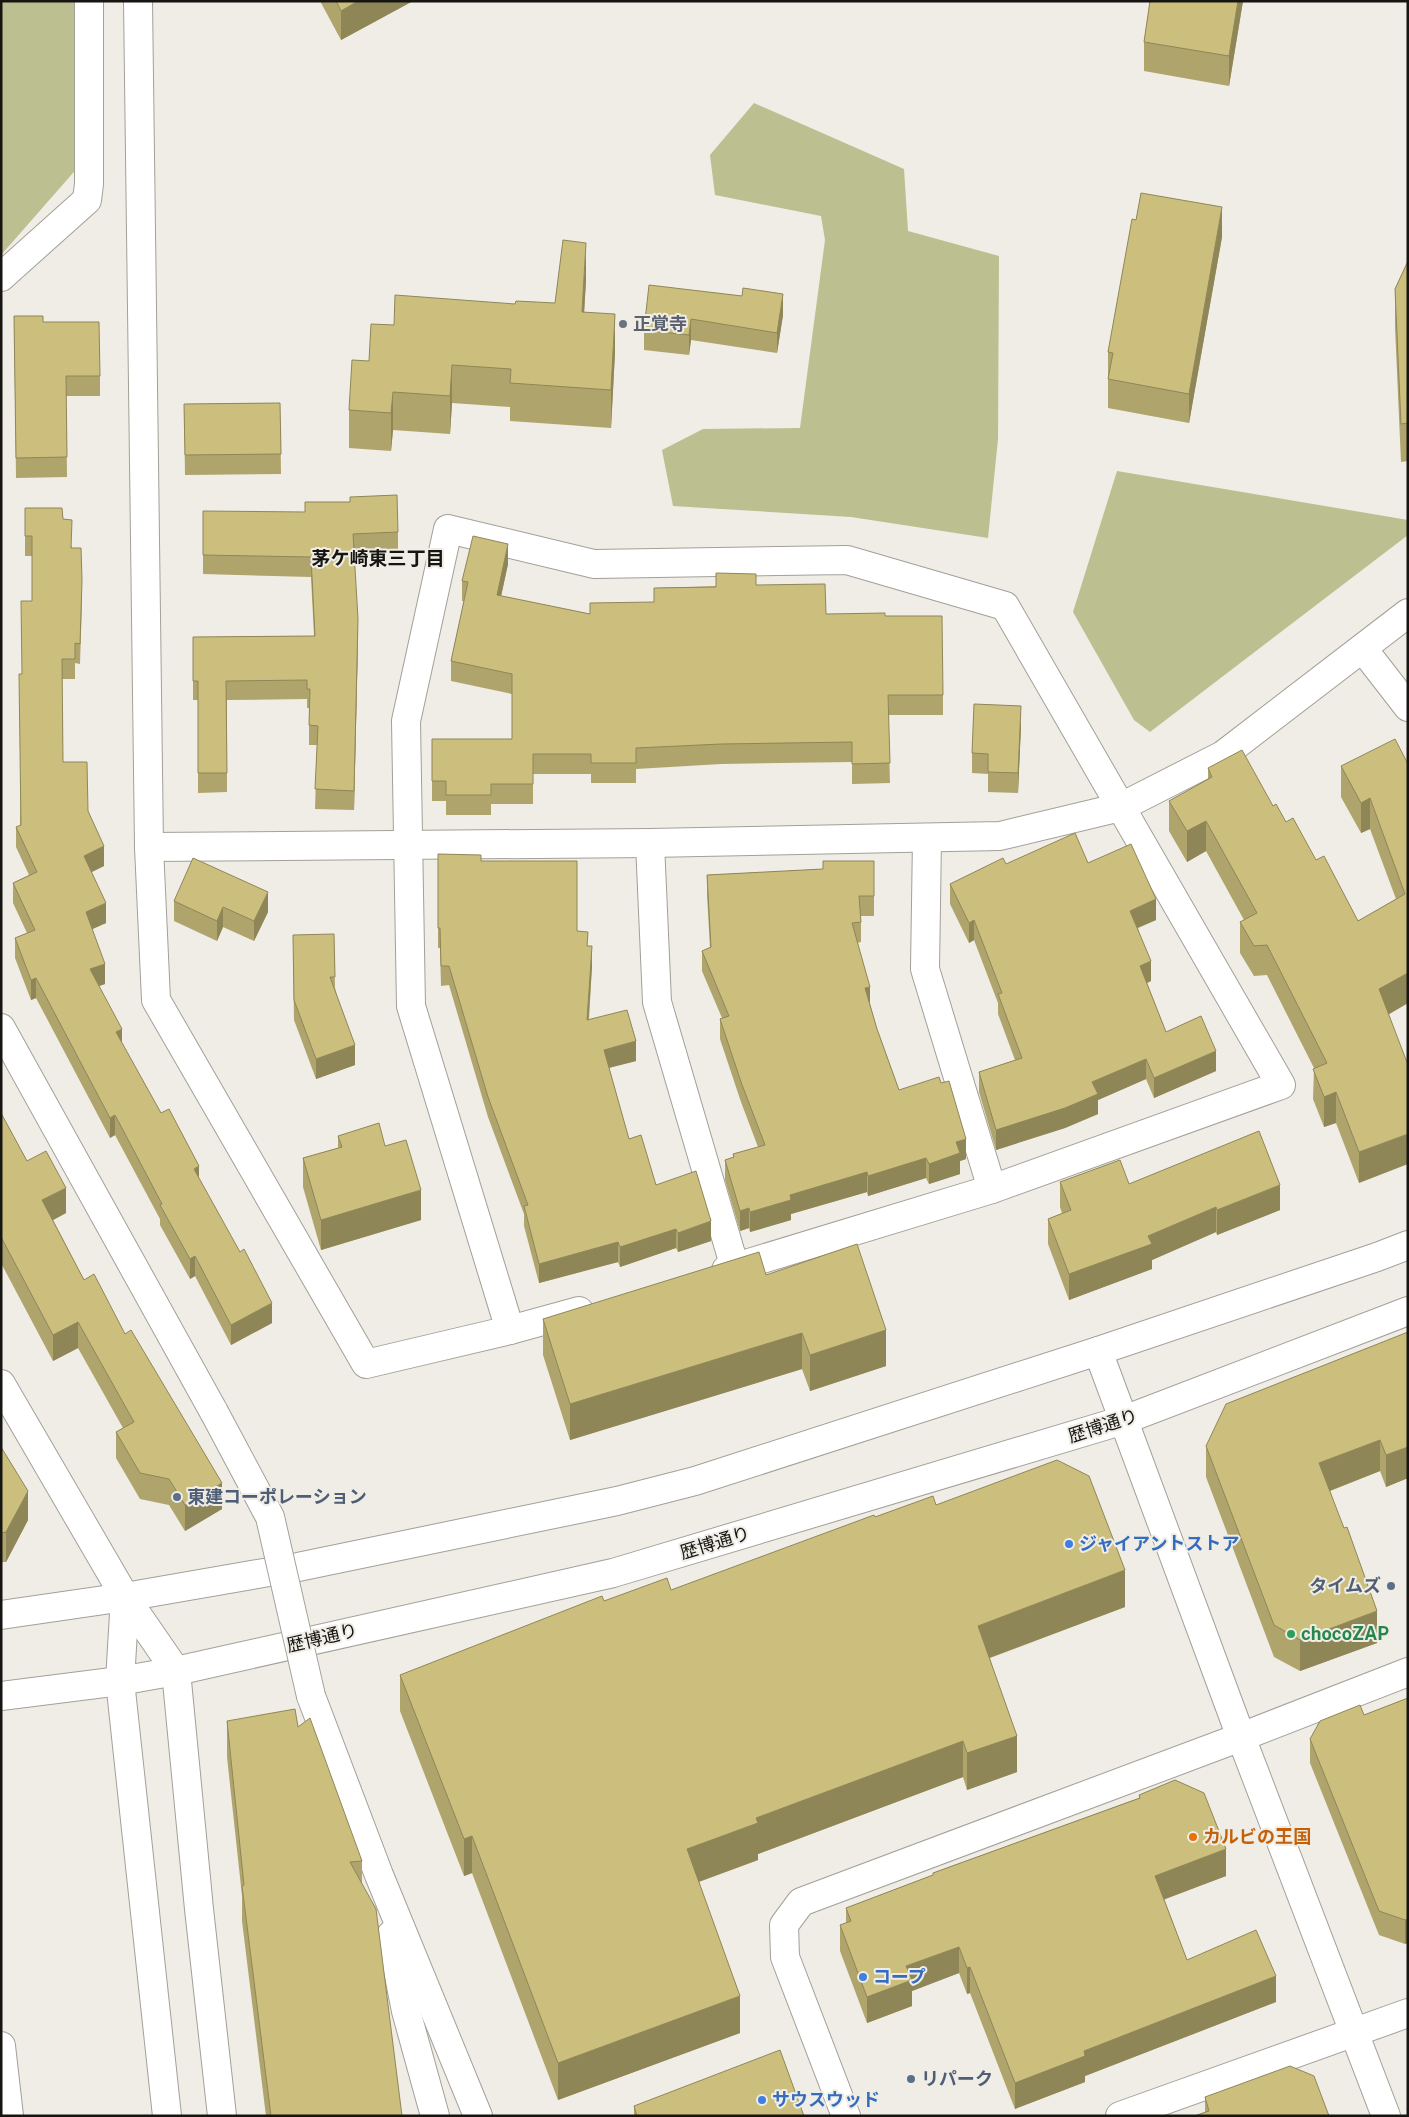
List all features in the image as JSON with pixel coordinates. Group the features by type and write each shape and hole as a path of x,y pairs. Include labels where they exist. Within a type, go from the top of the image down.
{"street":[{"path":"1,277 87,200 89,184 89,1"},
{"path":"138,1 149,847 156,1000 366,1364 510,1330 604,1304"},
{"path":"510,1330 411,1006 406,721 448,529 594,564 847,560 1005,606 1281,1085 992,1189 698,1278"},
{"path":"149,847 650,843 1000,836 1121,807 1223,754 1408,614"},
{"path":"1363,649 1408,707"},
{"path":"927,838 926,969 992,1189"},
{"path":"650,843 657,1002 735,1268"},
{"path":"1,1028 270,1516 311,1696 379,1875 478,2116"},
{"path":"1,1615 125,1597 298,1567 695,1481 1098,1351 1408,1245"},
{"name":"歴博通り","path":"1,1696 120,1681 176,1671 614,1573 1124,1420 1408,1311"},
{"path":"1098,1351 1241,1737 1386,2116"},
{"path":"1,1384 125,1597 176,1671 199,1909 222,2116"},
{"path":"125,1597 120,1681 167,2116"},
{"path":"846,2116 785,1957 784,1925 801,1902 1241,1737 1408,1672"},
{"path":"379,1875 406,2010 435,2116"},
{"path":"1120,2116 1408,2013"},
{"path":"1,2046 9,2116"}],"green space":[{"path":"1,1 78,1 80,165 1,255"},
{"path":"754,103 904,169 908,231 999,256 998,439 988,538 851,517 673,506 662,450 703,429 800,428 825,240 821,216 715,195 710,155"},
{"path":"1117,471 1408,520 1408,535 1150,732 1134,720 1073,612"}],"building":[{"path":"336,1 358,1 341,11"},
{"path":"1150,1 1238,1 1229,56 1144,42"},
{"path":"1141,193 1222,207 1189,394 1108,379 1113,353 1108,352 1132,219 1136,220"},
{"path":"563,240 586,243 582,312 615,314 611,390 510,383 511,369 452,365 450,396 393,392 391,413 349,410 352,360 369,361 371,324 394,325 395,295 515,304 516,301 555,303"},
{"path":"1408,261 1408,423 1401,424 1395,289"},
{"path":"649,285 742,296 743,288 783,294 777,333 691,319 689,335 644,330"},
{"path":"14,316 43,316 43,322 99,322 100,376 66,376 67,457 16,458"},
{"path":"280,403 281,454 185,455 184,404"},
{"path":"397,495 398,532 353,534 358,619 354,791 315,789 318,726 309,725 310,689 307,689 307,680 226,681 227,773 198,773 198,681 193,681 193,637 315,636 311,557 203,555 203,511 305,512 305,502 350,502 350,497"},
{"path":"25,508 62,508 63,519 72,520 71,548 81,548 80,644 75,643 75,659 62,659 63,762 87,762 88,811 104,846 84,856 106,903 86,912 105,964 90,969 122,1029 116,1032 161,1113 169,1109 199,1166 194,1169 240,1252 244,1249 272,1303 231,1325 195,1256 190,1259 160,1205 162,1204 115,1115 110,1118 36,978 31,980 15,938 35,930 13,883 37,872 16,827 21,825 19,674 22,674 21,601 32,601 32,536 25,536"},
{"path":"473,536 508,544 497,595 590,614 590,603 654,602 654,588 716,587 716,573 756,574 756,585 825,584 826,614 885,613 885,616 942,616 943,695 888,695 890,763 852,764 852,742 721,744 636,748 636,763 591,763 591,754 533,754 533,784 491,784 491,795 446,795 446,781 432,781 432,739 512,739 512,674 451,661 468,582 462,581"},
{"path":"974,704 1021,706 1018,773 988,772 988,754 972,753"},
{"path":"1395,739 1408,764 1408,973 1379,989 1408,1065 1408,1134 1359,1152 1336,1092 1324,1097 1313,1069 1327,1063 1267,945 1254,946 1240,922 1257,913 1206,821 1187,831 1169,801 1212,777 1208,768 1242,750 1273,806 1276,804 1286,822 1293,818 1316,860 1324,856 1358,921 1405,894 1370,798 1361,803 1341,766"},
{"path":"1075,833 1088,863 1131,844 1156,899 1130,911 1151,961 1140,966 1166,1032 1201,1016 1216,1051 1154,1078 1146,1059 1092,1082 1098,1094 1065,1108 996,1130 979,1072 1022,1058 998,994 1002,993 974,920 969,923 950,884 1003,858 1006,864"},
{"path":"438,854 481,855 481,861 577,861 577,931 588,932 587,946 592,946 587,1020 627,1010 636,1041 604,1050 629,1139 641,1135 656,1185 696,1171 711,1221 678,1233 676,1229 620,1247 618,1242 539,1264 524,1206 528,1205 488,1097 449,966 441,966 440,928 438,928"},
{"path":"193,858 268,892 254,921 223,907 217,921 174,901"},
{"path":"823,861 874,861 874,896 859,896 861,922 852,923 870,987 865,988 877,1029 899,1090 939,1077 941,1083 949,1081 966,1139 956,1142 960,1153 929,1164 926,1158 868,1176 867,1172 790,1195 791,1200 750,1212 749,1208 740,1211 725,1160 734,1157 733,1154 765,1145 720,1019 729,1016 702,951 711,947 707,875 823,869"},
{"path":"334,934 335,977 330,977 355,1045 316,1059 294,1000 293,935"},
{"path":"1,1113 27,1161 46,1151 66,1188 42,1200 84,1280 94,1274 125,1334 131,1330 222,1483 185,1505 169,1479 140,1473 116,1432 134,1422 78,1322 53,1335 1,1237"},
{"path":"379,1123 385,1146 406,1140 421,1190 321,1220 303,1158 342,1147 338,1136"},
{"path":"1259,1131 1280,1185 1217,1210 1216,1207 1148,1236 1152,1244 1069,1274 1048,1219 1071,1210 1060,1182 1120,1160 1129,1184"},
{"path":"857,1244 886,1330 810,1355 802,1333 570,1404 543,1319 759,1252 766,1275"},
{"path":"1408,1332 1408,1447 1386,1455 1380,1440 1319,1463 1344,1528 1347,1527 1377,1611 1300,1640 1274,1625 1206,1446 1226,1404"},
{"path":"1,1447 28,1491 6,1532 1,1533"},
{"path":"1057,1460 1089,1476 1125,1570 978,1626 1017,1736 967,1753 963,1741 756,1818 758,1823 687,1849 740,1996 558,2063 472,1836 464,1839 400,1675 602,1596 604,1601 667,1578 671,1590 874,1515 875,1517 933,1496 936,1505"},
{"path":"1408,1698 1408,1919 1405,1920 1379,1911 1310,1739 1320,1721 1360,1705 1364,1715"},
{"path":"295,1709 298,1727 310,1718 362,1861 350,1862 376,1909 402,2116 271,2116 242,1886 244,1885 227,1721"},
{"path":"1175,1780 1204,1793 1226,1849 1155,1876 1187,1960 1256,1930 1276,1976 1084,2051 1085,2056 1015,2083 970,1967 967,1968 959,1947 906,1966 912,1980 867,1997 840,1925 851,1921 846,1908 933,1875 933,1873 1140,1798 1139,1795"},
{"path":"780,2050 804,2116 637,2116 634,2106"},
{"path":"1290,2066 1314,2076 1329,2116 1194,2116 1209,2111 1205,2097"}],"place":[{"name":"正覚寺","path":"623,324"},
{"name":"東建コーポレーション","path":"177,1497"},
{"name":"ジャイアントストア","path":"1069,1544"},
{"name":"タイムズ","path":"1391,1586"},
{"name":"chocoZAP","path":"1291,1634"},
{"name":"カルビの王国","path":"1193,1837"},
{"name":"コープ","path":"863,1977"},
{"name":"リパーク","path":"911,2079"},
{"name":"サウスウッド","path":"762,2100"}],"district":[{"name":"茅ケ崎東三丁目","path":"378,558"}]}
